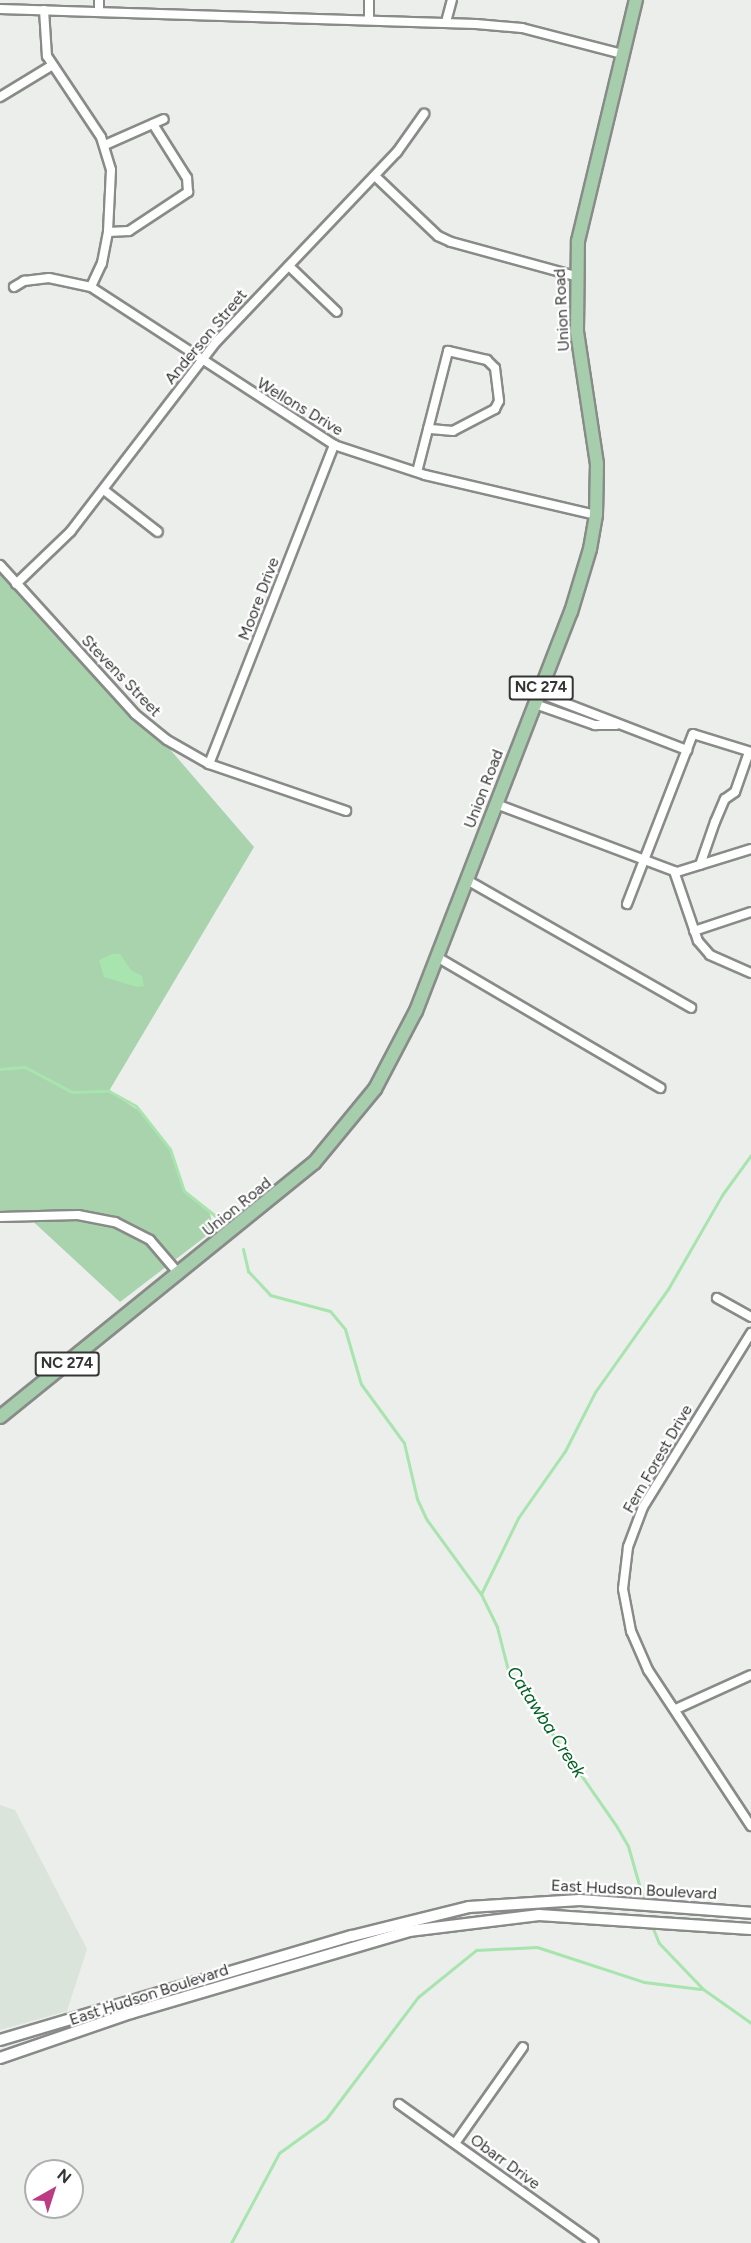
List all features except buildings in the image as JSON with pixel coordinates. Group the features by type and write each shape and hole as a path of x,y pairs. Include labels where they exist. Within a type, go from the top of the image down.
{"main road":[{"name":"Union Road","path":"0,1417 276,1197 341,1134 389,1066 437,957 581,581 596,515 597,464 577,331 575,276 583,210 636,0"},
{"name":"East Hudson Boulevard","path":"0,2040 469,1907 544,1900 608,1902 751,1913"},
{"name":"East Hudson Boulevard","path":"0,2058 340,1945 409,1930 509,1917 614,1917 751,1929"}],"street":[{"path":"99,0 99,12"},
{"path":"369,0 369,20"},
{"path":"446,22 452,0"},
{"path":"0,9 446,22 522,28 622,54"},
{"path":"44,10 45,48 51,66 105,145 111,170 108,232 102,263 91,287"},
{"path":"0,97 51,66"},
{"name":"Anderson Street","path":"16,584 70,531 104,490 201,361 375,176 424,114"},
{"path":"105,145 164,119"},
{"path":"108,232 129,231 188,192 187,178 153,124"},
{"path":"375,176 438,236 451,242 575,276"},
{"path":"289,266 337,312"},
{"name":"Wellons Drive","path":"14,287 24,281 49,278 91,287 201,361 334,445 417,472 596,515"},
{"path":"417,472 428,429 448,351 487,360 495,368 499,401 495,410 453,431 428,429"},
{"name":"Moore Drive","path":"209,764 334,445"},
{"path":"104,490 158,532"},
{"name":"Stevens Street","path":"0,565 135,714 166,740 209,764 346,811"},
{"path":"537,698 595,725 616,725 687,750"},
{"path":"627,904 693,734 750,752 735,792 725,799 700,865"},
{"path":"496,804 674,871 751,849"},
{"path":"674,871 694,931 710,955 751,973"},
{"path":"467,880 691,1008"},
{"path":"694,931 751,912"},
{"path":"437,957 660,1088"},
{"path":"0,1216 78,1215 115,1222 150,1240 179,1274"},
{"path":"717,1298 751,1317"},
{"name":"Fern Forest Drive","path":"751,1333 643,1507 625,1561 624,1596 631,1631 648,1670 676,1709 751,1826"},
{"path":"676,1709 751,1675"},
{"path":"456,2142 523,2047"},
{"name":"Obarr Drive","path":"399,2104 456,2142 594,2243"}],"shaded area":[{"path":"0,571 131,714 168,747 254,847 109,1091 144,1114 170,1149 184,1191 209,1210 214,1230 120,1302 25,1214 0,1214"},
{"path":"112,954 120,954 131,970 142,976 144,986 137,987 104,977 99,960"},
{"path":"0,1805 15,1810 87,1949 67,2011 0,2030"}],"waterway":[{"name":"Catawba Creek","path":"0,1069 25,1067 72,1092 109,1091 136,1106 170,1149 184,1191 218,1218"},
{"path":"481,1594 518,1518 565,1451 595,1392 668,1289 722,1195 751,1155"},
{"name":"Catawba Creek","path":"243,1249 248,1271 270,1295 330,1311 345,1329 361,1384 404,1443 417,1499 427,1520 481,1594 497,1627 508,1670 628,1846 644,1902"},
{"name":"Catawba Creek","path":"652,1926 659,1943 703,1989 751,2023"},
{"path":"231,2243 279,2153 326,2119 418,1997 476,1950 537,1947 644,1982 701,1989"}]}
